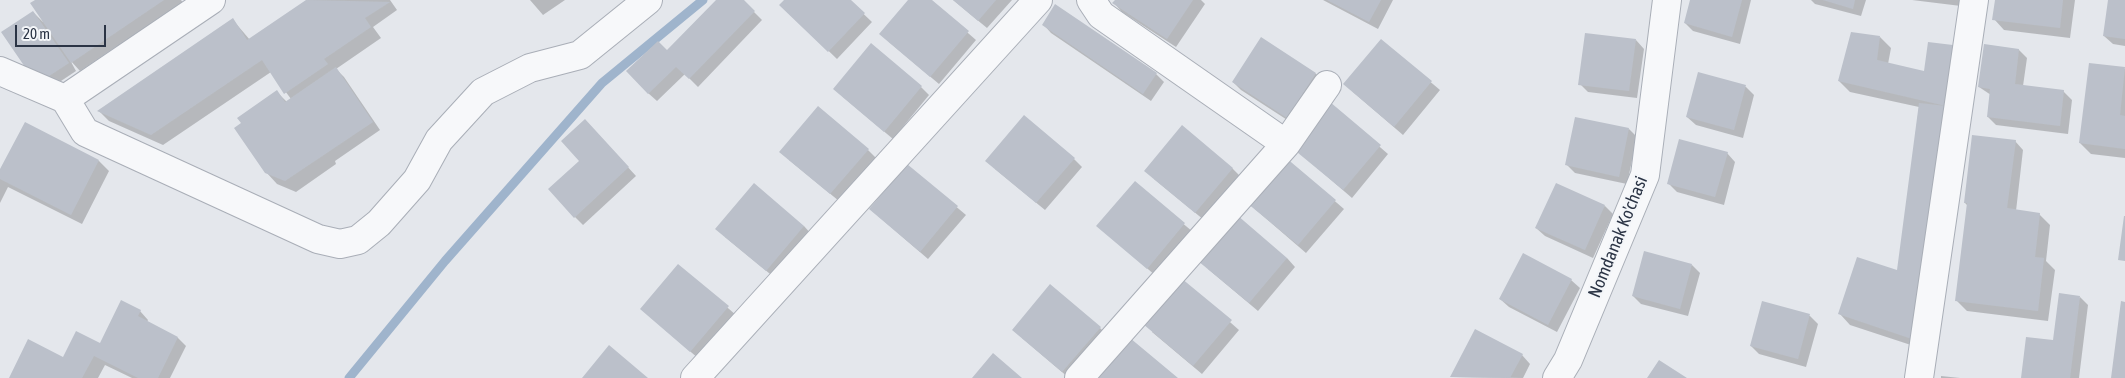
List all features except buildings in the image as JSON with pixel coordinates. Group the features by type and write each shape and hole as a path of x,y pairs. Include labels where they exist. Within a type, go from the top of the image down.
{"street":[{"path":"65,99 210,0"},
{"path":"0,71 65,99 85,132 318,239 340,244 358,240 380,223 417,180 439,140 483,92 530,68 580,55 648,0"},
{"path":"695,378 1038,0"},
{"path":"1091,0 1101,15 1286,144"},
{"name":"Nomdanak Ko'chasi","path":"1557,378 1568,360 1645,175 1668,0"},
{"path":"1919,378 1974,0"},
{"path":"1079,378 1286,144 1327,85"}],"waterway":[{"path":"349,378 445,261 602,83 703,0"}]}
